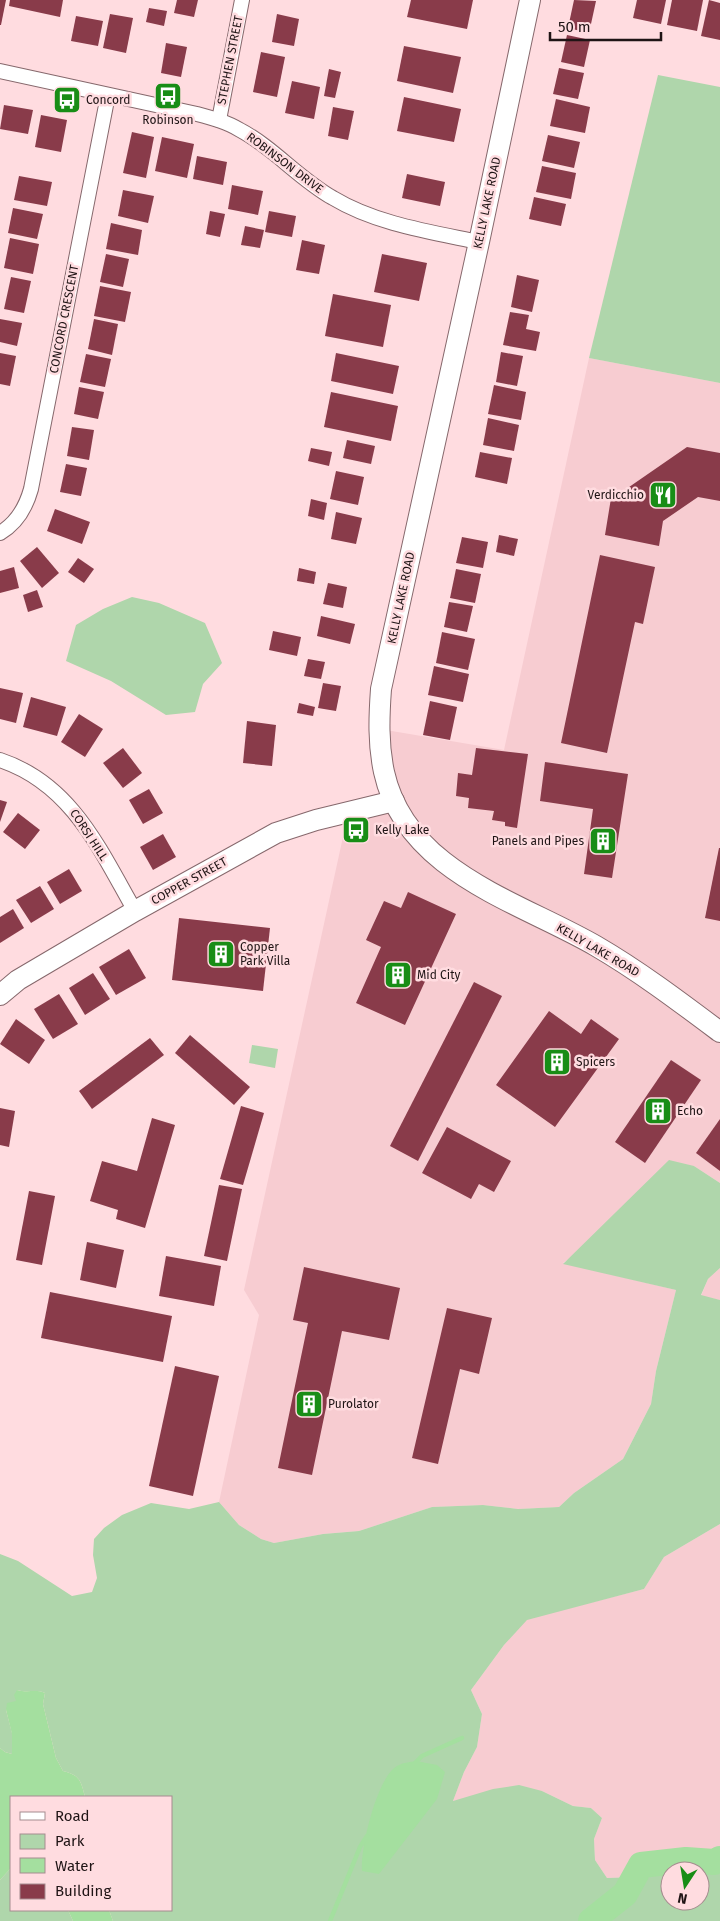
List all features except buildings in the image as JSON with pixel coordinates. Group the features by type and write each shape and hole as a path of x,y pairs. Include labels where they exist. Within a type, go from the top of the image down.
{"street":[{"name":"STEPHEN STREET","path":"218,120 242,0"},
{"name":"KELLY LAKE ROAD","path":"530,0 381,689 378,729 383,770 399,813 413,831 450,868 475,884 595,945 720,1032"},
{"name":"ROBINSON DRIVE","path":"0,72 198,114 218,120 241,130 314,186 354,209 393,222 479,242"},
{"name":"CONCORD CRESCENT","path":"0,533 12,525 29,498 108,95"},
{"name":"CORSI HILL","path":"0,760 35,776 62,797 85,826 135,911"},
{"name":"COPPER STREET","path":"0,995 18,980 135,911 276,833 316,820 394,801"}],"shaded area":[{"path":"589,358 720,383 720,1183 694,1166 563,1263 676,1290 656,1371 651,1404 623,1459 574,1493 559,1507 518,1509 483,1505 432,1507 359,1531 323,1534 274,1543 261,1539 239,1525 219,1502 259,1315 244,1290 348,814 395,802 380,729 504,750"},
{"path":"720,1268 720,1300 701,1296 708,1279"},
{"path":"720,1524 720,1860 714,1863 710,1863 710,1861 660,1861 660,1869 635,1877 607,1878 595,1860 594,1839 602,1818 591,1808 573,1806 542,1791 453,1801 464,1772 477,1747 482,1714 471,1690 504,1645 527,1619 644,1589 664,1557"}],"green space":[{"path":"658,75 720,87 720,383 589,358"},
{"path":"132,597 159,603 205,623 222,663 203,684 195,712 166,715 111,681 66,661 76,625 103,609"},
{"path":"252,1045 278,1049 275,1068 249,1063"},
{"path":"669,1160 694,1166 720,1183 720,1268 708,1279 701,1295 720,1300 720,1524 664,1557 644,1589 527,1620 504,1645 471,1690 482,1714 477,1747 464,1772 453,1801 493,1789 519,1785 542,1791 573,1806 591,1808 602,1818 594,1839 595,1860 607,1878 635,1877 642,1866 660,1864 660,1911 710,1911 710,1863 720,1860 720,1921 113,1921 109,1911 172,1911 172,1796 85,1796 79,1780 73,1774 63,1771 56,1758 43,1704 45,1693 42,1692 17,1690 17,1701 6,1710 12,1733 12,1754 0,1748 0,1554 18,1561 72,1596 92,1592 97,1578 93,1555 94,1539 104,1528 122,1515 151,1503 189,1509 219,1502 239,1525 261,1539 274,1543 323,1534 359,1531 432,1507 483,1505 518,1509 559,1507 574,1493 623,1459 651,1404 656,1371 676,1290 563,1264"},
{"path":"10,1869 10,1911 68,1911 73,1921 0,1921 0,1880"}],"water":[{"path":"17,1690 45,1693 43,1704 56,1758 63,1771 79,1780 85,1796 10,1796 10,1869 0,1880 0,1748 12,1754 12,1734 6,1710 7,1703 16,1701 14,1695"},
{"path":"416,1761 437,1765 445,1772 437,1799 379,1874 362,1871 364,1847 371,1814 383,1784 397,1766"},
{"path":"68,1911 109,1911 113,1921 73,1921"}],"waterway":[{"path":"413,1765 422,1756 462,1738"},
{"path":"330,1921 360,1847 367,1836"},
{"path":"591,1921 625,1894 641,1865 686,1860 714,1862 720,1859"}],"place":[{"name":"Robinson","path":"168,96"},
{"name":"Concord","path":"67,100"},
{"name":"Verdicchio","path":"663,495"},
{"name":"Kelly Lake","path":"356,830"},
{"name":"Panels and Pipes","path":"603,841"},
{"name":"Copper Park Villa","path":"221,954"},
{"name":"Mid City","path":"398,975"},
{"name":"Spicers","path":"557,1062"},
{"name":"Echo","path":"658,1111"},
{"name":"Purolator","path":"309,1404"}]}
